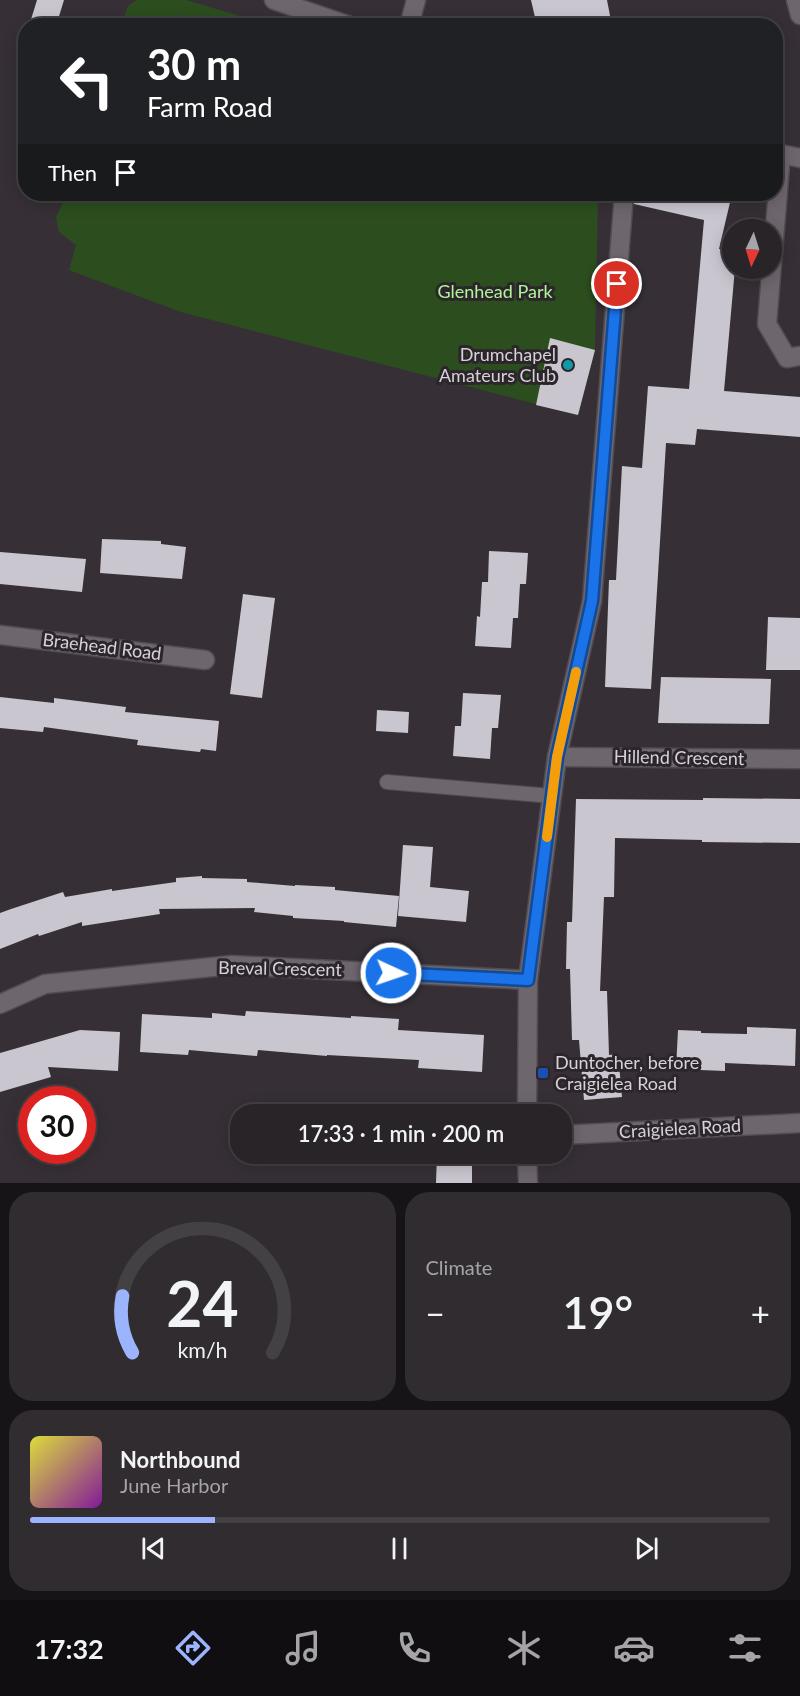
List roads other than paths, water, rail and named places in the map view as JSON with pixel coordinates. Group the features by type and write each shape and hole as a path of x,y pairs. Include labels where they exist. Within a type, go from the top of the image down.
{"street":[{"path":"274,0 327,18"},
{"path":"411,18 416,0"},
{"path":"796,0 800,15"},
{"path":"783,155 800,158"},
{"path":"527,1104 528,980 557,757 592,601 623,201"},
{"path":"775,201 767,324 787,358 800,356"},
{"name":"Braehead Road","path":"0,635 205,660"},
{"name":"Hillend Crescent","path":"557,757 800,759"},
{"name":"Breval Crescent","path":"0,1004 45,984 232,965 528,980"},
{"name":"Craigielea Road","path":"572,1134 800,1123"},
{"path":"527,1164 528,1183"}],"lane":[{"path":"387,782 552,796"}],"place":[{"name":"Drumchapel Amateurs Club","path":"568,365"},
{"name":"Duntocher, before Craigielea Road","path":"543,1073"}],"park label":[{"name":"Glenhead Park","path":"495,292"}]}
